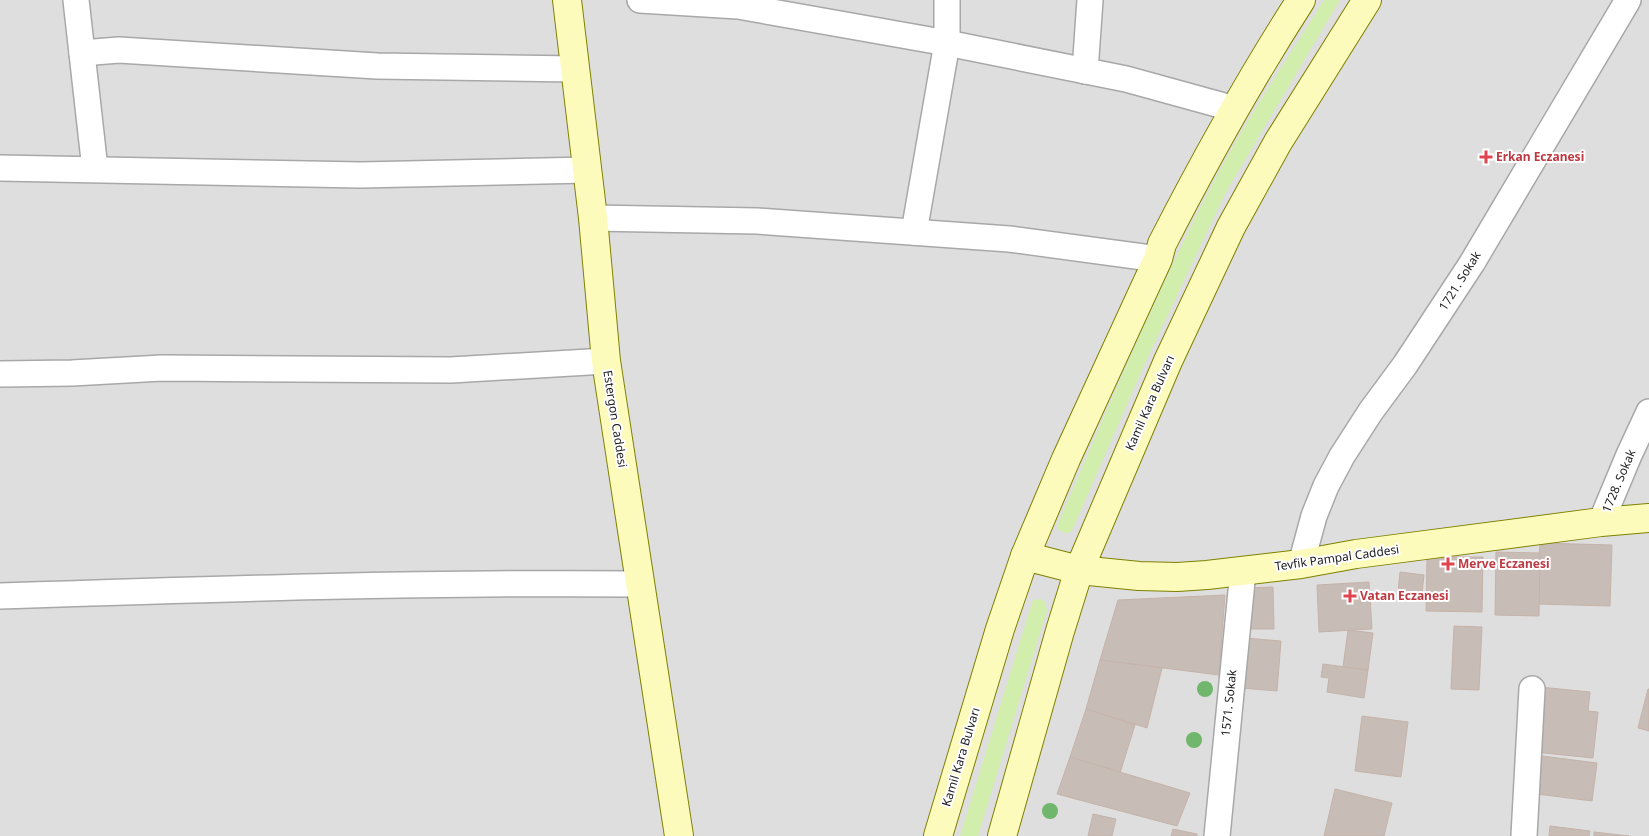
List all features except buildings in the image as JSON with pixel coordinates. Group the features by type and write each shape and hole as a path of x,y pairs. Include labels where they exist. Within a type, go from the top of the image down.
{"main road":[{"name":"Estergon Caddesi","path":"567,0 574,69 588,170 606,361 679,836"},
{"name":"Kamil Kara Bulvarı","path":"938,836 1000,630 1025,556 1066,458 1158,259 1162,244 1207,156 1301,0"},
{"name":"Kamil Kara Bulvarı","path":"1002,836 1079,570 1168,361 1231,227 1278,142 1367,0"},
{"name":"Tevfik Pampal Caddesi","path":"1025,556 1079,570 1140,576 1176,577 1301,564 1356,554 1601,522 1649,518"}],"street":[{"path":"76,0 95,169"},
{"path":"640,0 801,9 947,42 1126,79 1235,109"},
{"path":"914,232 947,42 947,0"},
{"path":"1085,71 1090,0"},
{"name":"1721. Sokak","path":"1301,564 1314,516 1326,486 1342,456 1371,411 1410,358 1472,263 1628,0"},
{"path":"1639,0 1649,6"},
{"path":"82,52 120,50 377,66 574,69"},
{"path":"0,168 361,174 588,170"},
{"path":"593,218 757,221 914,232 1009,239 1158,259"},
{"path":"0,374 72,373 162,368 451,370 606,361"},
{"name":"1728. Sokak","path":"1601,522 1649,412"},
{"name":"1571. Sokak","path":"1217,836 1243,571"},
{"path":"0,596 511,583 640,584"},
{"path":"1524,836 1532,689"}],"shaded area":[{"path":"0,0 1649,0 1649,836 0,836"}],"green space":[{"path":"1324,0 1340,0 1226,192 1146,361 1074,526 1071,532 1064,533 1058,529 1058,524 1132,353 1191,226 1238,138"},
{"path":"1040,599 1044,601 1047,610 978,836 960,836 1033,600"}],"place":[{"name":"Erkan Eczanesi","path":"1486,157"},
{"name":"Merve Eczanesi","path":"1448,564"},
{"name":"Vatan Eczanesi","path":"1350,596"}]}
